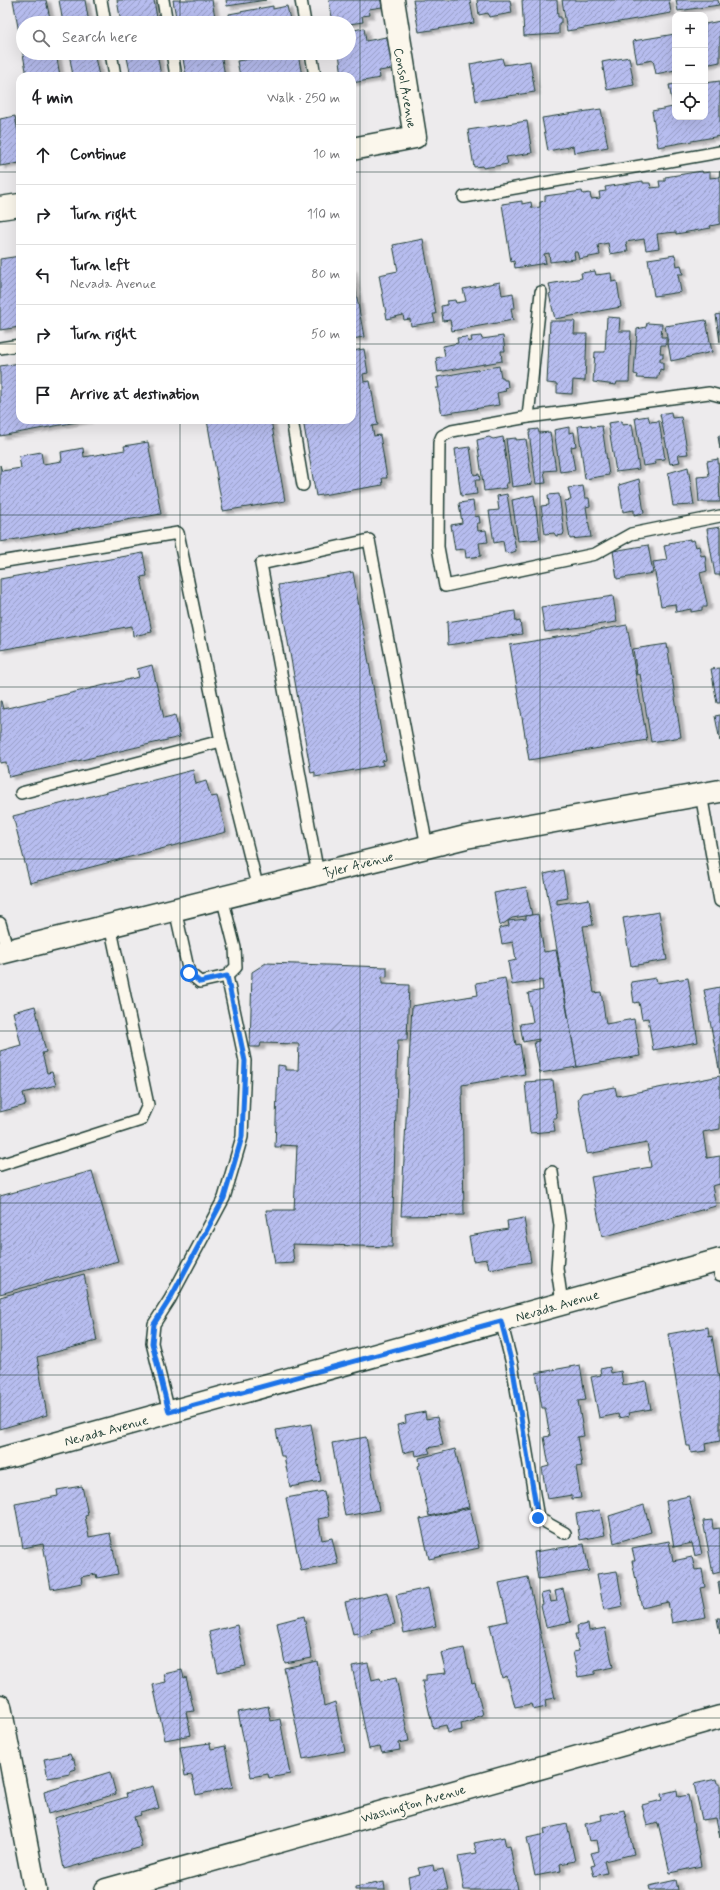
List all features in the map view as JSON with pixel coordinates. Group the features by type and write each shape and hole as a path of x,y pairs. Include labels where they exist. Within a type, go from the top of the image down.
{"street":[{"name":"Consol Avenue","path":"356,148 414,137 392,0"},
{"path":"0,208 16,206"},
{"name":"Tyler Avenue","path":"4,952 474,836 711,793"},
{"name":"Nevada Avenue","path":"0,1459 562,1303 719,1265"},
{"path":"0,1706 35,1890"},
{"name":"Washington Avenue","path":"106,1890 720,1717"}],"lane":[{"path":"101,0 104,16"},
{"path":"162,0 165,16"},
{"path":"301,0 304,16"},
{"path":"112,60 114,72"},
{"path":"173,60 175,72"},
{"path":"312,60 314,72"},
{"path":"464,197 720,152"},
{"path":"528,417 541,292"},
{"path":"0,348 16,346"},
{"path":"720,396 709,393 528,417 452,431 442,436 438,443 438,547 445,586 595,554 631,534 720,516"},
{"path":"293,424 302,485"},
{"path":"0,562 178,533 221,741 258,889"},
{"path":"318,874 267,604 261,564 369,540 427,847"},
{"path":"21,794 221,741"},
{"path":"711,793 720,901"},
{"path":"175,909 189,973 200,982 227,976 236,967 234,948 222,897"},
{"path":"0,923 4,952"},
{"path":"0,1166 141,1120 148,1105 110,925"},
{"path":"169,1412 152,1343 154,1324 170,1299 224,1198 242,1137 245,1061 227,976"},
{"path":"552,1172 560,1226 557,1268 562,1303"},
{"path":"501,1321 512,1364 538,1518 566,1533"}],"building":[{"path":"13,0 46,0 49,16 16,16"},
{"path":"59,0 85,0 88,16 62,16"},
{"path":"117,0 154,0 157,16 120,16"},
{"path":"173,0 212,0 215,16 176,16"},
{"path":"226,0 266,0 227,6"},
{"path":"329,0 381,0 382,7 369,9 370,15 362,16 363,22 356,23 356,16 332,16"},
{"path":"413,0 470,0 474,23 419,32"},
{"path":"477,0 510,0 512,13 489,17 488,13 479,15"},
{"path":"522,0 557,0 558,17 561,17 561,23 559,23 559,34 524,36"},
{"path":"562,0 669,0 671,13 567,31"},
{"path":"676,0 718,0 719,5 678,11"},
{"path":"273,6 273,9 287,6 289,16 229,16 229,14"},
{"path":"720,21 720,62 708,64 708,48 708,23"},
{"path":"364,28 366,41 391,36 395,59 391,60 392,69 379,71 380,78 356,82 356,72 341,72 340,60 356,60 356,30"},
{"path":"672,34 672,71 656,74 653,60 637,63 633,41"},
{"path":"629,57 634,85 607,90 602,62"},
{"path":"502,58 504,65 530,61 535,92 476,101 470,64"},
{"path":"24,60 57,60 59,72 26,72"},
{"path":"70,60 96,60 98,72 72,72"},
{"path":"128,60 158,60 160,72 130,72"},
{"path":"183,60 222,60 224,72 185,72"},
{"path":"299,60 301,72 239,72 237,61"},
{"path":"720,81 720,136 658,147 652,111 672,107 672,120 708,120 708,83"},
{"path":"672,84 672,102 669,85"},
{"path":"601,109 608,147 574,153 573,146 548,151 542,118"},
{"path":"15,116 16,164 0,166 0,119"},
{"path":"527,121 532,153 506,157 508,164 483,168 483,166 474,167 468,130"},
{"path":"702,171 703,173 710,172 710,178 719,177 720,171 720,224 710,226 711,228 676,234 676,232 657,234 659,248 646,250 644,239 626,242 628,251 610,254 608,243 598,245 600,255 579,259 577,252 574,252 575,259 550,262 549,253 544,254 546,263 515,268 514,261 511,262 502,204 522,201 522,204 531,202 532,208 540,207 540,202 545,201 545,196 582,191 583,194 590,193 591,199 600,198 599,192 606,191 605,187 643,181 643,183 650,183 651,188 660,187 659,181 665,181 665,177"},
{"path":"423,239 436,314 433,314 435,322 411,326 410,319 404,320 403,315 387,319 379,275 398,271 393,245"},
{"path":"675,255 677,266 681,265 683,274 678,274 681,292 654,296 648,259"},
{"path":"16,257 16,328 0,330 0,259"},
{"path":"595,271 596,275 611,273 612,282 617,281 621,307 555,319 549,294 551,293 549,284 582,278 581,273"},
{"path":"500,282 502,295 513,293 515,308 511,308 513,320 452,331 450,320 443,321 441,306 447,305 447,301 455,300 456,303 466,301 463,289"},
{"path":"356,292 364,337 356,338"},
{"path":"720,314 720,342 716,315"},
{"path":"607,317 620,318 619,331 631,331 629,382 617,382 616,385 593,382 595,352 605,352"},
{"path":"706,320 712,352 671,361 665,326"},
{"path":"550,321 575,321 574,334 587,334 585,381 573,380 572,394 557,393 557,384 547,383"},
{"path":"647,323 662,324 661,337 666,337 666,345 661,345 660,353 663,353 663,358 660,358 660,362 663,362 663,370 660,369 657,379 637,378 638,375 634,374 637,329 646,327"},
{"path":"481,336 482,339 503,336 505,351 501,351 502,361 438,372 436,358 445,356 443,346 458,343 457,338 467,337 468,342 472,341 471,337"},
{"path":"364,349 368,373 363,374 364,382 370,381 378,425 372,426 374,436 380,435 387,478 382,478 383,485 316,496 304,424 356,424 356,350"},
{"path":"16,364 16,424 66,424 0,436 0,366"},
{"path":"499,366 501,377 503,377 504,380 507,380 508,387 505,388 506,391 497,393 499,405 442,414 436,388 439,388 437,377"},
{"path":"671,412 672,418 681,417 688,454 678,455 680,462 670,464 660,414"},
{"path":"648,416 650,422 659,421 665,459 655,460 656,464 643,466 635,418"},
{"path":"622,421 622,425 632,424 639,469 616,472 608,423"},
{"path":"208,424 272,424 285,501 223,511"},
{"path":"591,425 591,427 602,426 609,475 585,479 578,426"},
{"path":"569,427 569,433 574,432 576,446 571,447 575,470 560,472 554,430"},
{"path":"538,429 539,433 550,432 556,470 544,471 546,483 536,484 529,433 530,430"},
{"path":"720,435 720,449 718,436"},
{"path":"489,437 493,439 503,437 509,483 506,483 507,488 484,491 477,440"},
{"path":"516,438 516,440 526,439 532,484 512,487 506,439"},
{"path":"148,442 161,514 0,542 0,465 2,471 21,468 19,456 41,452 43,464 62,461 61,452 83,448 84,457 125,450 124,446"},
{"path":"470,447 474,475 479,474 480,480 475,480 477,494 461,496 455,449"},
{"path":"718,459 720,502 699,502 697,477 709,476 707,461"},
{"path":"688,467 694,505 673,506 668,473"},
{"path":"639,479 644,513 634,515 634,510 623,512 619,485"},
{"path":"583,486 585,498 589,498 590,506 586,507 591,537 570,539 564,501 571,500 568,488"},
{"path":"507,494 516,551 508,554 507,552 505,553 503,541 494,543 489,511 499,510 497,496"},
{"path":"559,494 564,532 563,535 556,536 554,533 545,534 541,506 549,505 548,495"},
{"path":"534,495 540,539 518,541 512,500"},
{"path":"473,501 475,517 479,516 480,523 477,523 478,531 486,530 488,542 479,543 481,556 466,558 465,549 455,550 451,525 462,523 459,503"},
{"path":"720,527 720,575 715,575 707,529"},
{"path":"690,539 690,541 694,540 696,547 699,546 701,556 705,555 707,571 700,573 707,607 702,607 702,610 691,612 691,609 676,612 675,604 661,606 653,562 667,560 664,546 669,545 669,543"},
{"path":"648,545 653,573 617,579 613,551"},
{"path":"143,553 147,576 141,577 152,632 133,636 132,626 0,650 0,579"},
{"path":"353,572 386,760 382,761 383,765 315,777 315,772 311,773 278,585"},
{"path":"613,596 617,622 545,632 541,607"},
{"path":"515,611 516,622 520,621 522,634 448,645 447,622"},
{"path":"627,625 647,740 529,760 510,645"},
{"path":"667,644 681,737 651,742 640,674 637,675 633,649"},
{"path":"152,665 164,718 175,715 180,737 9,777 6,762 0,763 0,701 3,709 139,677 137,669"},
{"path":"720,668 720,703 717,703 711,669"},
{"path":"720,715 720,741 715,716"},
{"path":"193,770 196,784 206,781 211,797 217,796 226,832 30,883 13,816"},
{"path":"563,870 568,898 557,900 557,904 589,899 593,925 583,926 594,993 601,992 606,1024 634,1019 640,1056 577,1067 544,874"},
{"path":"526,887 532,915 512,918 500,926 494,893"},
{"path":"659,912 667,960 631,966 623,918"},
{"path":"538,914 544,952 556,950 577,1067 540,1073 534,1042 539,1041 539,1039 523,1042 520,1024 533,1022 528,993 543,990 542,980 512,985 508,962 516,960 513,942 502,944 499,928 509,926 508,921 526,919 526,916"},
{"path":"266,963 387,967 387,977 382,976 382,984 409,985 407,1040 398,1040 392,1247 292,1244 294,1263 275,1264 266,1210 294,1210 297,1146 281,1145 281,1147 275,1147 278,1065 285,1066 285,1070 298,1070 299,1044 261,1043 260,1047 250,1047 252,972"},
{"path":"505,978 516,1045 520,1044 525,1074 462,1085 464,1215 401,1216 412,1006 478,995 476,983"},
{"path":"656,978 657,983 688,978 698,1042 653,1050 648,1018 642,1019 639,1002 634,1003 631,982"},
{"path":"720,987 720,1074 704,990"},
{"path":"35,1006 46,1052 42,1053 47,1073 52,1072 56,1085 23,1093 26,1105 0,1112 0,1051 21,1045 13,1012"},
{"path":"720,1076 720,1129 703,1132 707,1158 720,1156 720,1184 712,1186 716,1206 602,1237 591,1177 651,1167 647,1143 587,1154 578,1099 582,1093 615,1087 617,1096"},
{"path":"553,1080 557,1118 553,1118 555,1131 530,1133 525,1082"},
{"path":"92,1171 118,1261 0,1294 0,1196"},
{"path":"524,1218 531,1262 489,1269 487,1259 473,1261 469,1236 508,1229 507,1221"},
{"path":"84,1274 97,1341 37,1357 47,1415 0,1429 0,1297"},
{"path":"708,1327 709,1337 712,1336 720,1385 720,1441 705,1444 706,1451 691,1453 690,1446 687,1446 668,1334"},
{"path":"580,1365 586,1400 578,1401 584,1436 577,1437 582,1466 576,1467 581,1498 572,1499 572,1495 547,1499 542,1468 549,1466 544,1437 550,1436 545,1408 542,1408 536,1373"},
{"path":"610,1367 611,1373 621,1371 623,1385 646,1381 651,1409 628,1413 629,1416 619,1418 618,1414 599,1418 591,1377 601,1375 600,1369"},
{"path":"425,1412 426,1419 437,1417 443,1445 428,1448 430,1453 416,1456 415,1450 403,1453 397,1425 406,1423 405,1416"},
{"path":"311,1424 321,1481 290,1487 284,1456 281,1456 276,1430"},
{"path":"366,1437 379,1510 345,1516 332,1443"},
{"path":"455,1449 469,1507 429,1516 418,1466 420,1465 419,1458"},
{"path":"82,1486 88,1515 85,1516 89,1537 110,1533 118,1574 97,1578 96,1574 81,1577 82,1583 51,1589 43,1544 23,1548 15,1504 58,1496 57,1490"},
{"path":"324,1491 329,1517 318,1519 322,1540 332,1538 338,1564 301,1571 286,1498"},
{"path":"689,1496 702,1554 695,1556 692,1543 674,1547 666,1501"},
{"path":"644,1505 651,1532 614,1543 609,1516"},
{"path":"470,1508 479,1548 429,1559 420,1519"},
{"path":"600,1510 605,1535 580,1540 576,1514"},
{"path":"712,1520 713,1529 720,1528 720,1572 713,1574 703,1521"},
{"path":"669,1541 673,1561 692,1557 695,1570 702,1569 705,1587 700,1588 706,1617 672,1623 668,1602 642,1608 632,1561 635,1561 632,1548"},
{"path":"584,1544 589,1571 538,1579 534,1552"},
{"path":"617,1571 623,1606 604,1610 597,1574"},
{"path":"528,1577 555,1698 545,1700 546,1707 533,1710 531,1704 515,1707 507,1676 502,1678 490,1625 508,1621 499,1583"},
{"path":"720,1581 720,1595 718,1582"},
{"path":"428,1588 436,1626 404,1633 396,1595"},
{"path":"563,1589 571,1622 546,1627 541,1605 543,1604 541,1594 549,1592 551,1602 557,1601 555,1591"},
{"path":"387,1592 395,1624 371,1630 372,1633 358,1637 357,1633 353,1634 345,1602"},
{"path":"304,1616 312,1658 285,1663 277,1623"},
{"path":"717,1618 720,1618 720,1634"},
{"path":"588,1624 589,1631 605,1628 613,1667 595,1671 595,1674 578,1677 573,1652 579,1651 575,1634 578,1634 577,1626"},
{"path":"237,1625 246,1666 218,1672 209,1632"},
{"path":"464,1648 472,1683 475,1682 483,1715 474,1718 475,1720 461,1724 462,1730 448,1733 446,1725 433,1728 422,1681 426,1681 426,1675 446,1673 441,1653"},
{"path":"317,1661 324,1706 335,1702 345,1751 303,1759 284,1668"},
{"path":"368,1663 372,1680 380,1678 381,1681 396,1678 409,1741 399,1743 400,1750 382,1753 380,1747 369,1749 352,1666"},
{"path":"182,1670 184,1678 186,1677 194,1711 186,1712 191,1735 165,1740 153,1685 166,1682 164,1674"},
{"path":"268,1706 271,1721 280,1719 290,1774 269,1778 268,1774 251,1777 238,1712"},
{"path":"210,1743 211,1749 225,1746 233,1787 196,1795 192,1775 185,1776 180,1747"},
{"path":"70,1754 72,1759 74,1759 76,1769 70,1771 70,1774 48,1778 44,1759"},
{"path":"110,1772 116,1794 48,1814 44,1792"},
{"path":"716,1779 717,1783 720,1783 720,1838 716,1818 702,1820 694,1784"},
{"path":"153,1786 159,1808 140,1813 141,1815 134,1817 142,1847 64,1869 54,1818 127,1797 126,1793"},
{"path":"677,1790 678,1797 688,1795 701,1866 670,1873 658,1823 647,1826 642,1805 662,1800 661,1794"},
{"path":"624,1810 634,1854 604,1861 607,1873 594,1876 591,1866 595,1865 591,1853 599,1851 597,1840 589,1841 585,1824 602,1820 601,1815"},
{"path":"567,1824 575,1861 560,1864 561,1871 535,1876 527,1838 545,1834 544,1829"},
{"path":"504,1837 506,1847 510,1846 518,1890 464,1890 458,1856 477,1853 474,1843"},
{"path":"433,1865 434,1871 443,1869 448,1890 410,1890 408,1877 420,1874 418,1868"},
{"path":"676,1880 678,1890 650,1890 649,1886"},
{"path":"384,1882 385,1890 355,1890 355,1887"}],"route":[{"path":"189,973 200,982 227,976 245,1061 242,1137 224,1198 170,1299 154,1324 152,1343 169,1412 501,1321 512,1364 538,1518"}]}
